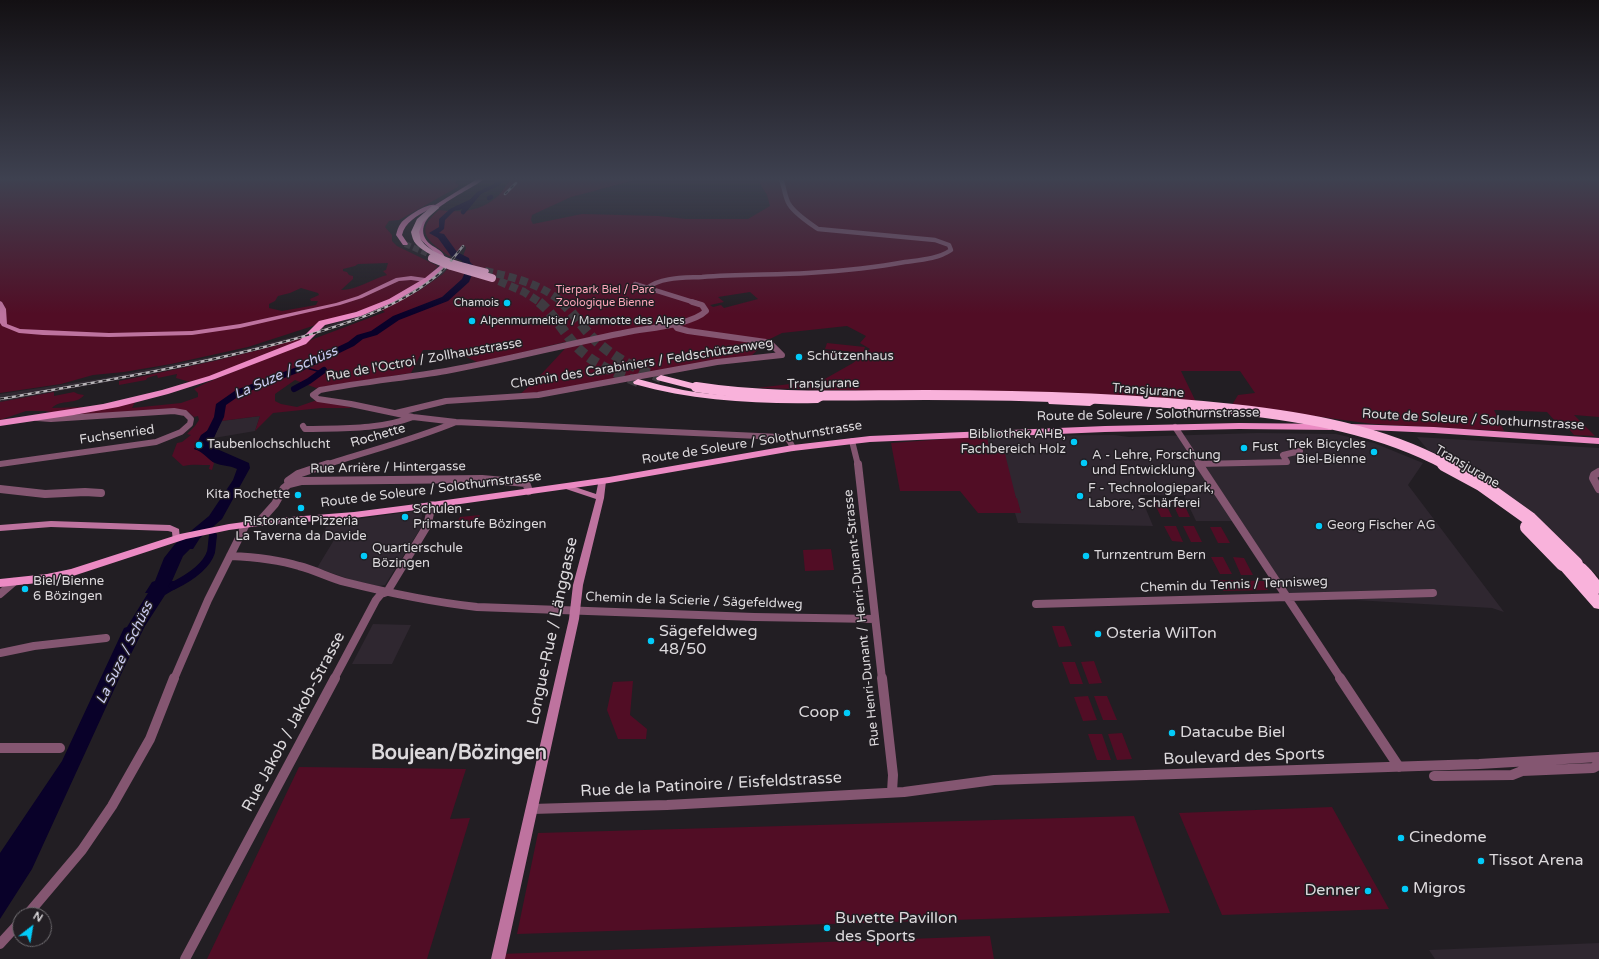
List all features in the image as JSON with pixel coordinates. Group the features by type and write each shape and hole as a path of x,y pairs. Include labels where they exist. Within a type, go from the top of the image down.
{"highway":[{"path":"411,224 407,234 410,243 432,258 457,268 492,278"},
{"path":"417,224 414,235 418,243 428,250 445,259 485,270"},
{"name":"Transjurane","path":"661,378 696,387 728,392 769,395 969,395 1120,400 1233,408 1316,420 1386,439 1422,452 1456,469 1488,488 1546,533 1599,604"},
{"name":"Transjurane","path":"638,382 673,392 710,398 746,400 934,399 1090,403 1229,413 1300,423 1334,430 1384,445 1418,458 1452,474 1482,492 1511,514 1599,589"}],"main road":[{"path":"403,224 399,235 405,244"},
{"path":"0,423 118,404 181,388 303,342 310,338 314,329 320,324 379,306 405,294 436,272 442,265 444,258 423,240 420,232 421,224"},
{"name":"Route de Soleure / Solothurnstrasse","path":"0,583 47,578 73,572 180,537 246,524 354,515 602,482 793,448 852,441 983,434 1175,427 1256,426 1379,428 1599,441"}],"street":[{"path":"646,288 655,282 688,278 726,275 808,273 888,265 930,258 945,254 951,250 949,245 935,240 818,229 810,224"},
{"path":"0,303 4,309 2,322 11,329 43,332 127,335 192,333 234,328 347,302 398,279 411,278 425,280"},
{"name":"Rue de l'Octroi / Zollhausstrasse","path":"635,284 702,305 706,309 704,314 701,316 674,324 634,331 472,366 320,390 313,395 318,399 351,404 396,414 456,422 780,436 789,440 793,448"},
{"name":"Chemin des Carabiniers / Feldschützenweg","path":"396,414 408,409 446,401 538,395 717,362 782,355 771,344 766,342 686,330 675,327 674,324"},
{"name":"Fuchsenried","path":"0,464 156,442 181,432 190,424 191,419 187,414 171,411 51,419 37,418"},
{"path":"303,426 305,429 399,423 413,417"},
{"name":"Rochette","path":"259,522 275,504 284,488 289,484 289,480 298,474 370,450 425,436 456,422"},
{"path":"1175,427 1399,767"},
{"name":"Rue Henri-Dunant / Henri-Dunant-Strasse","path":"852,441 858,463 862,493 875,619 894,775 892,792"},
{"path":"1199,464 1287,462 1283,455 1300,451"},
{"path":"1599,472 1594,475 1593,478 1599,489"},
{"name":"Rue Arrière / Hintergasse","path":"289,484 301,481 482,479 526,483 529,491"},
{"name":"Longue-Rue / Länggasse","path":"498,959 575,610 578,585 600,498 602,482"},
{"path":"566,486 600,498"},
{"path":"0,489 45,494 85,492 101,493"},
{"name":"Rue Jakob / Jakob-Strasse","path":"185,959 376,600 381,594 387,592 427,526 432,505"},
{"path":"0,528 57,524 170,528 176,531 180,537"},
{"path":"33,907 82,850 112,806 145,749 178,668 221,572 246,524"},
{"name":"Chemin de la Scierie / Sägefeldweg","path":"230,556 292,564 339,580 387,592 408,597 472,607 754,617 875,619"},
{"path":"0,594 14,582"},
{"name":"Chemin du Tennis / Tennisweg","path":"1036,604 1433,593"},
{"path":"0,653 34,646 106,638"},
{"path":"0,748 60,748"},
{"name":"Boulevard des Sports","path":"892,792 932,789 994,780 1480,764 1599,757"},
{"path":"1434,776 1512,775 1522,771 1593,768 1599,765"},
{"name":"Rue de la Patinoire / Eisfeldstrasse","path":"532,809 667,805 892,792"},
{"path":"0,944 12,931"}],"shaded area":[{"path":"446,266 449,267 443,274 405,299 369,315 316,333 318,329 374,310 395,301 424,284"},
{"path":"308,333 306,336 268,348 202,364 0,402 0,394 99,379 225,354"},
{"path":"260,416 255,431 214,438 221,421"},
{"path":"1257,433 1336,434 1374,443 1423,463 1408,485 1504,612 1492,608 1286,596 1237,521 1196,521 1184,496 1140,495 1153,526 1018,523 1015,513 1021,513 1016,498 996,452 989,448 987,436 1114,435 1129,437"},
{"path":"1417,437 1599,448 1599,577 1528,511 1467,469 1428,450"},
{"name":"Quartierschule Bözingen","path":"423,510 420,525 422,526 385,585 379,586 355,581 317,568 334,540 320,540 328,523"},
{"path":"373,624 411,625 392,664 352,664"},
{"path":"1599,943 1599,959 1435,959 1429,950"}],"green space":[{"path":"0,224 387,224 385,227 392,235 392,241 397,246 438,266 425,280 393,300 248,347 171,364 124,372 93,375 61,384 0,393","holes":["388,263 386,270 383,271 387,275 347,290 341,290 353,279 353,276 343,271 343,269 358,264","301,288 318,293 319,295 310,299 311,301 318,301 316,305 282,311 269,308 269,304 275,301 278,296"]},
{"name":"Tierpark Biel / Parc Zoologique Bienne","path":"427,224 1599,224 1599,417 1574,415 1595,436 1574,435 1564,423 1556,422 1547,412 1494,410 1504,431 1373,424 1232,405 1238,395 1255,393 1240,371 1181,371 1196,402 1043,395 757,388 823,380 853,363 870,349 860,343 866,336 847,326 782,333 768,340 748,359 519,395 534,382 573,340 479,363 452,350 423,350 411,373 316,388 295,380 275,394 275,401 281,404 297,407 317,400 351,407 350,408 321,408 273,413 255,431 260,416 221,421 194,449 203,452 214,463 212,470 209,469 210,465 183,466 172,456 177,443 182,442 191,435 187,434 199,420 198,416 194,417 187,411 66,417 135,402 132,408 181,403 198,397 198,393 194,389 206,383 316,338 385,312 382,310 420,290 443,274 449,267 463,263 463,256 466,248 465,246 462,246 456,253 449,256 435,245 426,235 425,230","holes":["750,292 758,299 724,308 721,305 713,307 710,305 724,302 718,297"]},
{"path":"306,336 303,340 213,375 190,382 176,378 177,374 158,378 157,375 147,378 146,380 119,385 119,381 237,356"},
{"path":"827,343 865,347 863,353 825,349"},
{"path":"824,351 858,355 857,359 822,356"},
{"path":"54,392 54,396 74,392 84,395 77,400 55,405 52,408 83,407 56,413 45,411 26,411 0,420 0,402"},
{"path":"987,436 989,448 1005,454 1021,513 978,513 960,491 900,491 891,443"},
{"path":"1154,502 1165,502 1172,517 1161,517"},
{"path":"1172,502 1183,502 1190,517 1179,517"},
{"path":"480,515 475,525 455,525 460,517"},
{"path":"1164,526 1176,526 1183,542 1172,541"},
{"path":"1183,526 1194,526 1202,542 1191,542"},
{"path":"1210,527 1221,527 1230,543 1218,543"},
{"path":"831,549 834,570 805,571 803,550"},
{"path":"1211,557 1223,557 1232,574 1220,574"},
{"path":"1233,557 1244,558 1253,575 1241,575"},
{"path":"1218,580 1264,581 1268,590 1223,591"},
{"path":"1052,626 1064,626 1072,646 1059,647"},
{"path":"1094,661 1102,683 1089,684 1081,662"},
{"path":"1062,662 1075,662 1083,684 1070,684"},
{"path":"633,681 630,715 647,729 646,739 618,739 607,710 613,682"},
{"path":"1088,696 1097,720 1083,721 1074,697"},
{"path":"1094,696 1107,696 1117,720 1103,720"},
{"path":"1122,733 1132,759 1117,760 1108,734"},
{"path":"1088,734 1102,734 1111,760 1097,760"},
{"path":"299,767 466,769 450,819 470,818 427,959 207,959"},
{"path":"1332,807 1389,909 1222,915 1179,813"},
{"path":"1134,816 1170,913 517,934 538,833"},
{"path":"990,936 994,959 498,959 500,954"}],"water":[{"path":"221,421 212,442 217,449 249,463 250,468 222,519 200,538 193,549 190,549 183,556 172,581 185,583 165,595 145,626 124,668 32,869 0,919 0,853 62,761 124,628 127,627 148,593 145,593 152,582 155,581 164,558 175,544 209,516 233,480 237,469 215,463 201,452 194,449 201,435"}],"waterway":[{"name":"La Suze / Schüss","path":"208,439 219,417 221,404 232,396 297,370 351,344 360,337 374,333 396,318 445,299 466,280 471,267 466,263 466,260 454,254 441,236 433,233 442,228 442,224"},
{"path":"303,367 321,372"},
{"path":"294,389 309,381 324,370"},
{"path":"173,586 190,576 205,563 211,552 213,536"}],"tunnel":[{"path":"405,244 433,256 440,262"},
{"path":"485,271 536,286 563,303"},
{"path":"499,281 524,292 541,303"},
{"path":"539,302 550,312 577,347 590,359 622,376 638,382"},
{"path":"561,302 590,335 606,349 632,366 661,378"}],"railway":[{"path":"0,399 183,366 291,340 347,323 384,308 419,289 443,270 463,246"}],"place":[{"name":"Chamois","path":"507,303"},
{"name":"Alpenmurmeltier / Marmotte des Alpes","path":"472,321"},
{"name":"Schützenhaus","path":"799,357"},
{"name":"Bibliothek AHB, Fachbereich Holz","path":"1074,442"},
{"name":"Taubenlochschlucht","path":"199,445"},
{"name":"Fust","path":"1244,448"},
{"name":"Trek Bicycles Biel-Bienne","path":"1374,452"},
{"name":"A - Lehre, Forschung und Entwicklung","path":"1084,463"},
{"name":"Kita Rochette","path":"298,495"},
{"name":"F - Technologiepark, Labore, Schärferei","path":"1080,496"},
{"name":"Ristorante Pizzeria La Taverna da Davide","path":"301,508"},
{"name":"Schulen - Primarstufe Bözingen","path":"405,517"},
{"name":"Georg Fischer AG","path":"1319,526"},
{"name":"Quartierschule Bözingen","path":"364,556"},
{"name":"Turnzentrum Bern","path":"1086,556"},
{"name":"Biel/Bienne 6 Bözingen","path":"25,589"},
{"name":"Osteria WilTon","path":"1098,634"},
{"name":"Sägefeldweg 48/50","path":"651,641"},
{"name":"Coop","path":"847,713"},
{"name":"Datacube Biel","path":"1172,733"},
{"name":"Cinedome","path":"1401,838"},
{"name":"Tissot Arena","path":"1481,861"},
{"name":"Migros","path":"1405,889"},
{"name":"Denner","path":"1368,891"},
{"name":"Buvette Pavillon des Sports","path":"827,928"}],"district":[{"name":"Boujean/Bözingen","path":"459,754"}]}
